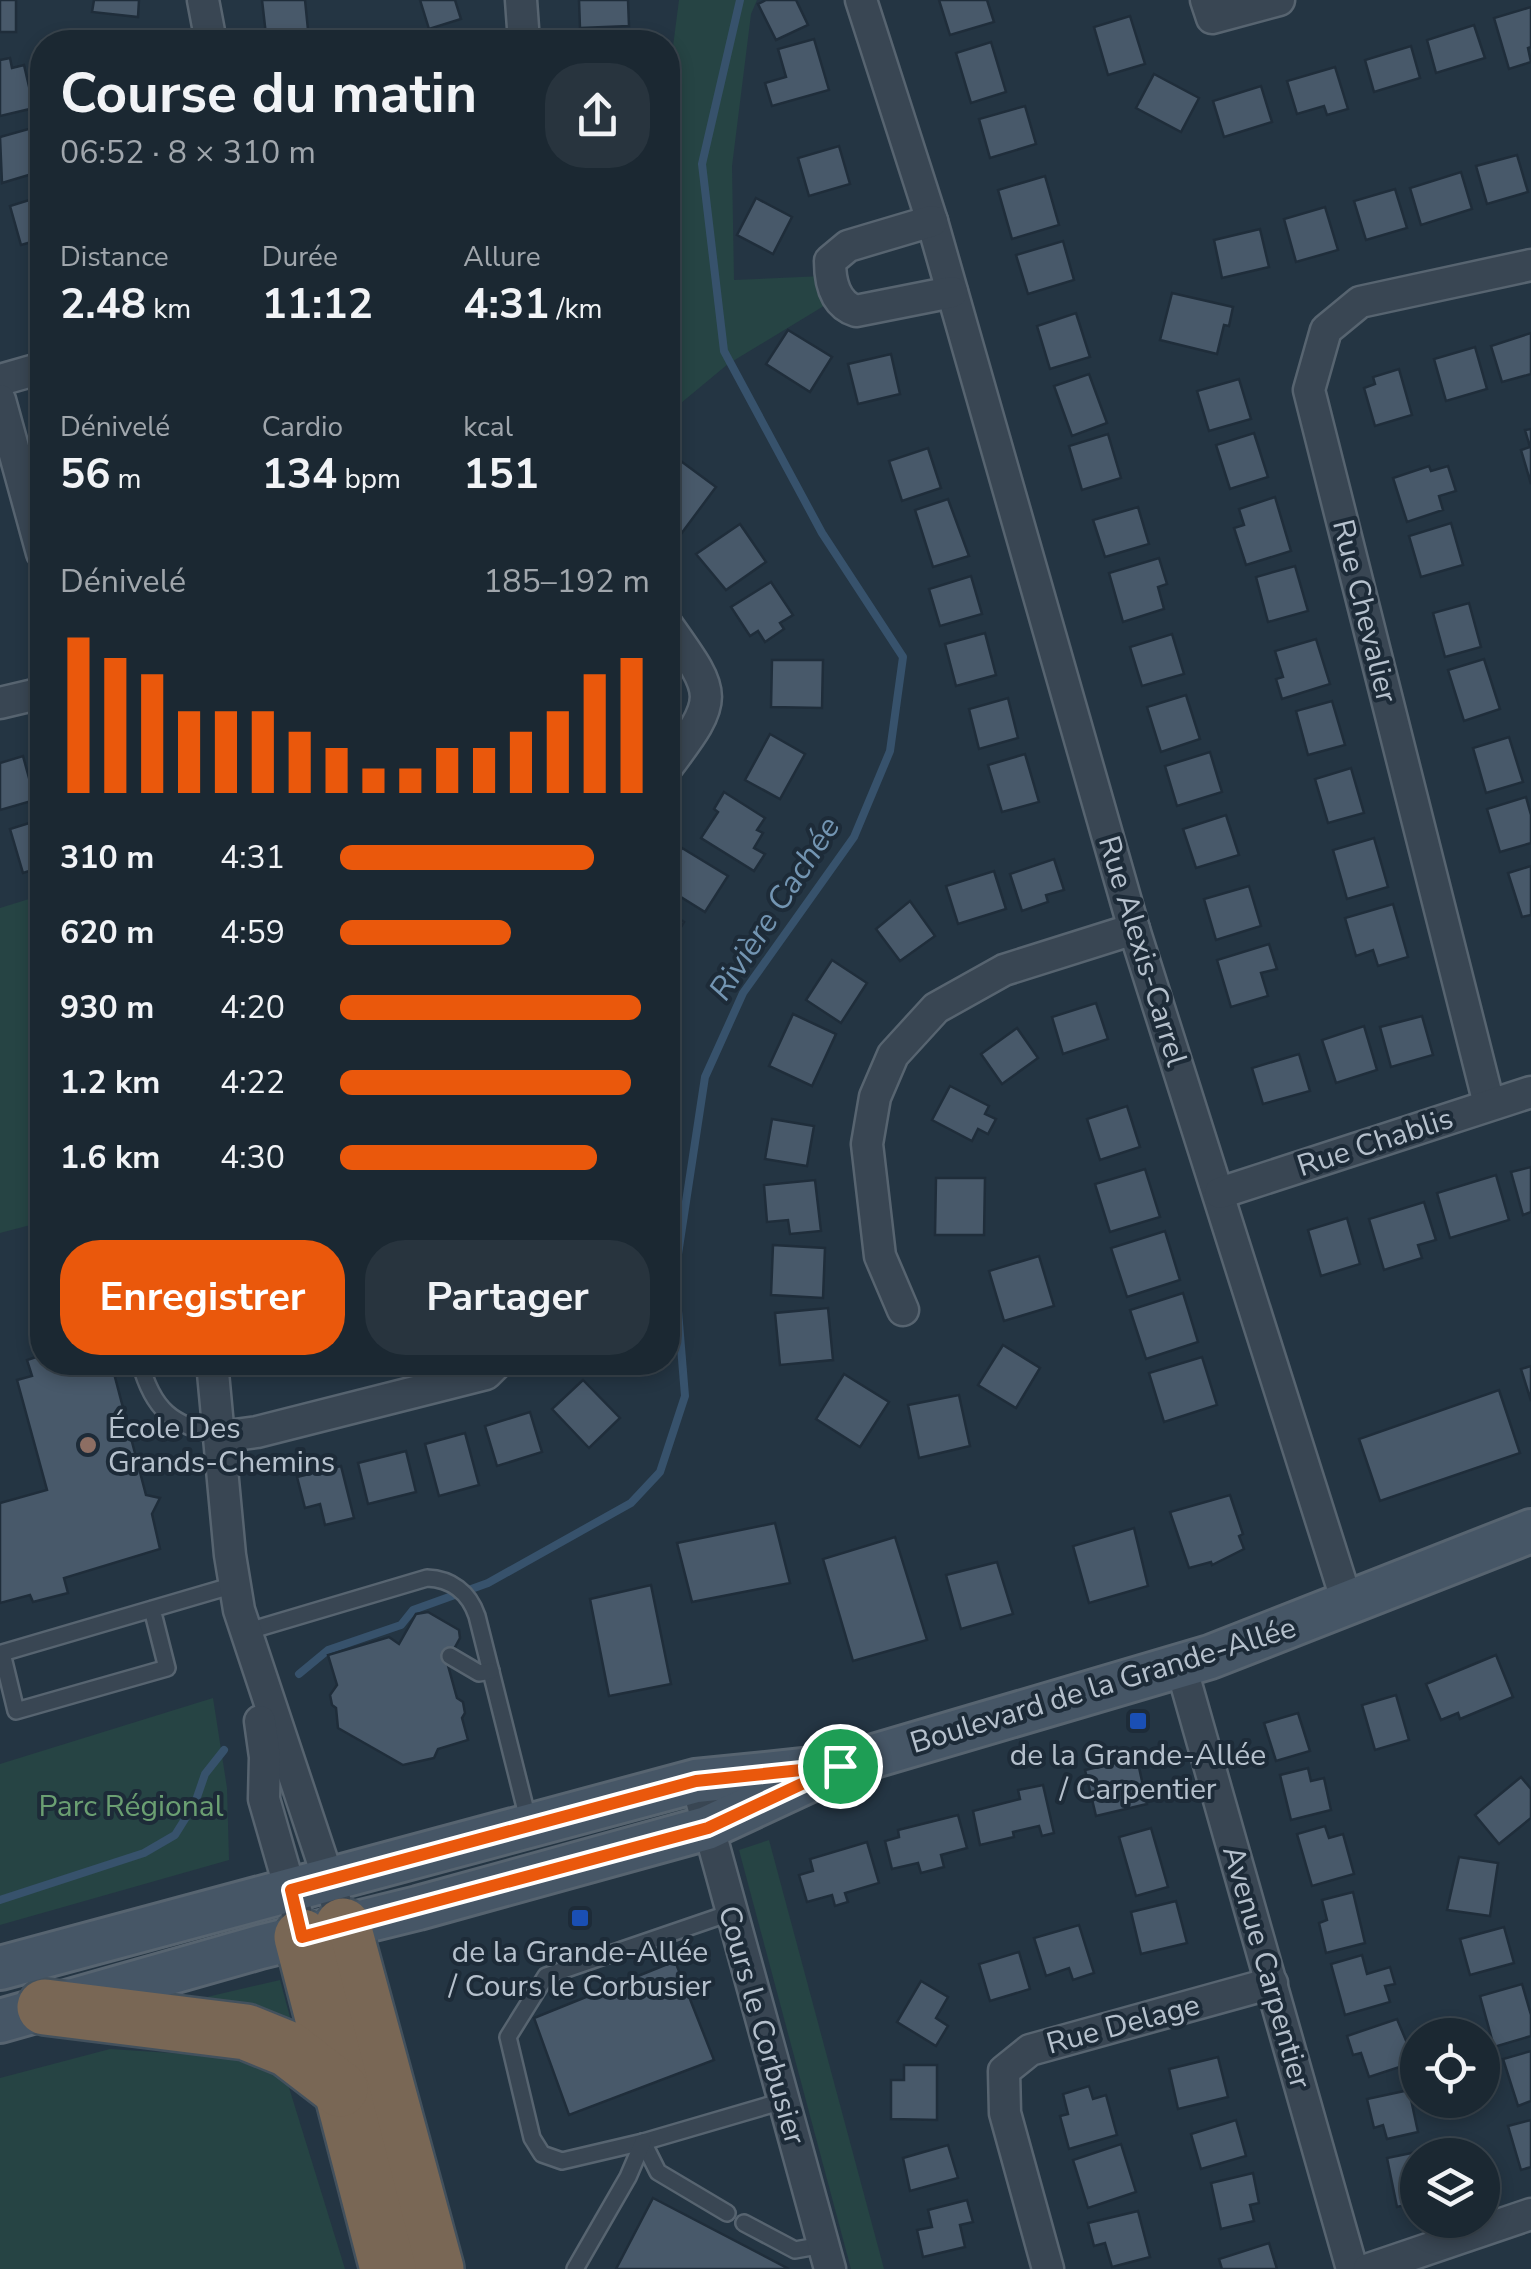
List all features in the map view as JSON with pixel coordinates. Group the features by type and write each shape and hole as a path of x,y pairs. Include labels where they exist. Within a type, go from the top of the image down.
{"highway":[{"path":"316,1908 340,2089 388,2269"},
{"path":"316,1908 436,2269"},
{"path":"22,2014 202,2025 258,2036 288,2049 340,2089"}],"street":[{"path":"203,0 209,30"},
{"path":"521,0 523,30"},
{"name":"Rue Alexis-Carrel","path":"861,0 932,221 1134,929 1348,1605"},
{"path":"1206,0 1212,18 1279,0"},
{"path":"932,221 848,246 830,261 833,284 837,298 856,312 952,292"},
{"name":"Rue Chevalier","path":"1489,1104 1309,390 1326,330 1360,302 1531,265"},
{"path":"0,380 30,371"},
{"path":"0,400 30,509"},
{"path":"680,643 702,674 708,701 680,750"},
{"path":"0,704 30,695"},
{"path":"904,1310 880,1256 868,1144 875,1097 892,1056 936,1008 1004,970 1134,929"},
{"name":"Rue Chablis","path":"1220,1193 1531,1092"},
{"path":"213,1375 234,1585 264,1743 263,1793 316,1908"},
{"path":"220,1438 482,1375"},
{"name":"Boulevard de la Grande-Allée","path":"0,1968 708,1828 840,1766 1181,1666 1348,1605 1531,1530"},
{"name":"Avenue Carpentier","path":"1181,1666 1352,2269"},
{"name":"Boulevard de la Grande-Allée","path":"22,2014 530,1826 696,1781 840,1766"},
{"name":"Cours le Corbusier","path":"696,1781 783,2101 816,2258"},
{"name":"Rue Delage","path":"1048,2269 1005,2113 1004,2071 1030,2050 1272,1983"},
{"path":"1369,2269 1531,2214"}],"lane":[{"path":"144,1375 148,1391 168,1416 220,1438"},
{"path":"245,1632 433,1578 456,1586 468,1597 477,1616 530,1826"},
{"path":"152,1609 167,1668 16,1711 2,1653 152,1609 234,1585"},
{"path":"450,1656 479,1673 490,1671"},
{"path":"730,1913 546,1976 508,2037 532,2138 542,2154 562,2161 783,2101"},
{"path":"643,2142 658,2172 727,2213"},
{"path":"575,2269 628,2177 643,2142"},
{"path":"744,2223 784,2246 816,2258"}],"green space":[{"path":"679,0 757,0 751,14 732,166 734,280 823,276 837,298 728,364 680,404 680,30 675,30"},
{"path":"30,899 30,1225 0,1233 0,908"},
{"name":"Parc Régional","path":"213,1698 227,1788 229,1860 0,1925 0,1764"},
{"path":"769,1840 884,2269 851,2269 739,1850"},
{"path":"280,1980 294,2032 177,2004"},
{"path":"110,2049 248,2058 287,2081 345,2269 0,2269 0,2078"}],"building":[{"path":"0,0 16,0 16,32 0,32"},
{"path":"94,0 139,0 138,17 92,12"},
{"path":"262,0 305,0 308,30 265,30"},
{"path":"420,0 455,0 461,19 429,29"},
{"path":"579,0 628,0 629,26 580,28"},
{"path":"766,0 796,0 808,25 776,40 758,4"},
{"path":"939,0 987,0 994,22 950,35"},
{"path":"1531,7 1531,62 1509,69 1494,18"},
{"path":"1130,16 1145,64 1108,75 1094,27"},
{"path":"1474,25 1485,58 1436,73 1427,40"},
{"path":"814,39 829,90 772,106 765,83 786,77 778,49"},
{"path":"991,42 1006,92 971,103 956,53"},
{"path":"1411,46 1420,78 1374,92 1365,60"},
{"path":"10,58 12,68 24,65 30,109 0,116 0,60"},
{"path":"1335,67 1348,109 1327,115 1324,106 1297,114 1287,81"},
{"path":"1154,74 1199,98 1181,132 1136,108"},
{"path":"1261,86 1272,122 1224,137 1213,101"},
{"path":"1025,106 1036,144 990,158 979,119"},
{"path":"30,129 30,175 2,183 0,137"},
{"path":"839,146 850,184 809,196 798,158"},
{"path":"1517,155 1528,192 1487,204 1476,166"},
{"path":"1461,172 1472,209 1421,225 1410,188"},
{"path":"1045,176 1059,225 1012,239 998,190"},
{"path":"1395,189 1407,228 1366,240 1354,201"},
{"path":"756,198 792,217 773,254 737,235"},
{"path":"30,200 30,242 21,245 10,206"},
{"path":"1325,207 1338,250 1296,262 1284,219"},
{"path":"1260,229 1269,267 1222,278 1214,240"},
{"path":"1063,241 1074,280 1028,294 1016,255"},
{"path":"1172,293 1233,307 1217,354 1160,340"},
{"path":"1076,313 1090,357 1050,369 1037,326"},
{"path":"788,330 832,357 810,392 766,364"},
{"path":"1531,333 1531,374 1502,382 1491,346"},
{"path":"1475,347 1487,389 1446,401 1434,359"},
{"path":"891,354 900,394 858,404 848,364"},
{"path":"1399,369 1412,415 1375,426 1364,388 1375,384 1373,377"},
{"path":"1089,374 1107,423 1072,436 1054,386"},
{"path":"1239,379 1251,419 1209,431 1197,391"},
{"path":"1531,429 1531,484 1521,450 1530,447 1525,430"},
{"path":"1254,433 1268,477 1230,489 1216,445"},
{"path":"1108,434 1121,478 1082,490 1069,446"},
{"path":"928,448 941,488 902,501 889,461"},
{"path":"680,460 716,487 680,535"},
{"path":"1429,466 1431,471 1448,466 1456,491 1439,496 1443,510 1407,522 1393,478"},
{"path":"1275,497 1291,551 1246,565 1234,528 1244,525 1239,509"},
{"path":"948,499 969,556 933,567 915,510"},
{"path":"1138,507 1149,544 1105,557 1093,520"},
{"path":"1451,523 1463,565 1421,577 1409,536"},
{"path":"740,524 766,562 726,590 696,554"},
{"path":"1159,558 1167,584 1158,587 1164,609 1123,622 1109,573"},
{"path":"1295,566 1308,611 1268,622 1256,577"},
{"path":"971,576 982,614 940,626 929,589"},
{"path":"771,582 793,615 780,623 784,629 765,642 758,631 750,636 731,607"},
{"path":"1469,603 1481,647 1445,657 1433,613"},
{"path":"985,633 996,675 956,686 945,644"},
{"path":"1172,634 1184,674 1142,686 1130,647"},
{"path":"1316,639 1330,684 1282,699 1276,679 1283,677 1275,651"},
{"path":"1484,659 1500,709 1464,721 1448,670"},
{"path":"772,660 823,660 822,708 771,707"},
{"path":"1186,695 1200,739 1161,752 1147,707"},
{"path":"1008,698 1018,738 979,749 969,709"},
{"path":"1332,701 1345,745 1308,755 1296,711"},
{"path":"770,734 805,754 780,799 745,780"},
{"path":"1509,737 1523,782 1486,793 1473,748"},
{"path":"1210,752 1222,792 1177,806 1165,766"},
{"path":"1025,754 1039,802 1002,812 988,765"},
{"path":"23,756 30,782 30,801 0,810 0,763"},
{"path":"1351,768 1364,813 1328,823 1315,779"},
{"path":"724,792 765,818 757,830 763,833 754,848 765,854 754,871 701,838 718,812 714,809"},
{"path":"1526,797 1531,815 1531,843 1500,852 1487,809"},
{"path":"1226,815 1239,855 1196,868 1183,829"},
{"path":"30,823 30,871 23,873 10,829"},
{"path":"1374,838 1388,887 1347,899 1333,850"},
{"path":"682,848 728,876 705,912 680,896"},
{"path":"1054,859 1064,890 1046,895 1048,902 1022,911 1010,874"},
{"path":"1531,866 1531,915 1522,917 1508,873"},
{"path":"994,871 1006,909 958,924 946,886"},
{"path":"1249,886 1261,926 1216,940 1204,899"},
{"path":"910,901 935,936 900,961 876,929"},
{"path":"1393,904 1408,957 1378,966 1373,950 1356,956 1345,918"},
{"path":"1269,944 1277,969 1261,973 1268,996 1231,1007 1217,960"},
{"path":"832,960 867,983 841,1023 806,1000"},
{"path":"1096,1003 1108,1039 1063,1054 1052,1017"},
{"path":"793,1014 836,1034 812,1086 769,1066"},
{"path":"1422,1016 1433,1055 1391,1067 1380,1027"},
{"path":"1364,1026 1377,1070 1336,1083 1322,1040"},
{"path":"1017,1028 1038,1058 1002,1084 981,1054"},
{"path":"1299,1054 1310,1091 1263,1104 1252,1068"},
{"path":"950,1086 989,1106 985,1114 996,1119 988,1134 978,1129 972,1141 932,1120"},
{"path":"1127,1106 1140,1147 1100,1160 1087,1119"},
{"path":"772,1119 814,1126 807,1166 765,1159"},
{"path":"1531,1167 1531,1212 1523,1215 1511,1172"},
{"path":"1145,1169 1160,1217 1110,1232 1095,1184"},
{"path":"1496,1175 1509,1220 1450,1238 1437,1193"},
{"path":"936,1178 985,1178 984,1235 935,1235"},
{"path":"815,1180 821,1231 790,1234 788,1220 767,1222 764,1185"},
{"path":"1424,1202 1436,1240 1418,1245 1422,1258 1384,1270 1369,1219"},
{"path":"1347,1218 1360,1264 1321,1276 1308,1230"},
{"path":"1165,1231 1180,1280 1127,1297 1111,1248"},
{"path":"773,1245 825,1248 823,1298 771,1295"},
{"path":"1039,1256 1054,1306 1004,1321 989,1271"},
{"path":"1183,1293 1198,1342 1146,1359 1130,1310"},
{"path":"828,1308 833,1360 780,1365 775,1313"},
{"path":"1003,1345 1040,1368 1016,1408 978,1385"},
{"path":"1202,1357 1217,1405 1164,1422 1149,1373"},
{"path":"1531,1366 1531,1401 1521,1369"},
{"path":"844,1374 889,1402 860,1447 816,1419"},
{"path":"114,1375 146,1495 160,1498 152,1514 160,1549 64,1578 68,1593 33,1602 30,1595 0,1603 0,1503 47,1490 17,1380 32,1376"},
{"path":"583,1380 620,1418 589,1448 552,1409"},
{"path":"1499,1390 1520,1453 1380,1501 1359,1439"},
{"path":"959,1395 970,1446 919,1458 908,1405"},
{"path":"530,1412 542,1452 497,1466 485,1426"},
{"path":"465,1433 479,1485 439,1496 425,1444"},
{"path":"406,1451 416,1492 368,1504 358,1463"},
{"path":"341,1466 354,1518 325,1525 320,1504 305,1508 297,1477"},
{"path":"1230,1495 1244,1549 1212,1565 1211,1562 1189,1568 1170,1512"},
{"path":"775,1523 790,1583 692,1602 677,1543"},
{"path":"1134,1528 1148,1586 1089,1603 1073,1546"},
{"path":"895,1537 927,1640 853,1661 823,1559"},
{"path":"997,1562 1013,1614 961,1629 946,1575"},
{"path":"651,1585 671,1684 609,1696 590,1599"},
{"path":"428,1612 459,1630 460,1638 447,1662 457,1698 463,1702 462,1718 468,1740 438,1749 434,1758 403,1765 338,1728 330,1695 337,1685 328,1655 389,1637 399,1644 416,1614"},
{"path":"1496,1655 1513,1697 1460,1719 1458,1713 1441,1720 1426,1684"},
{"path":"1396,1695 1409,1740 1375,1750 1362,1705"},
{"path":"1298,1713 1310,1751 1276,1761 1264,1723"},
{"path":"1137,1758 1147,1804 1096,1816 1085,1770"},
{"path":"1308,1768 1311,1781 1324,1778 1331,1810 1291,1820 1280,1775"},
{"path":"1521,1777 1531,1789 1531,1818 1499,1844 1475,1815"},
{"path":"1043,1785 1054,1833 1042,1836 1039,1826 980,1845 973,1811 1020,1799 1018,1790"},
{"path":"958,1815 967,1848 941,1855 944,1867 921,1873 918,1863 892,1869 885,1841 899,1837 898,1830"},
{"path":"1325,1826 1329,1838 1343,1834 1354,1874 1312,1886 1297,1834"},
{"path":"1151,1828 1168,1887 1136,1896 1119,1837"},
{"path":"867,1842 879,1883 845,1893 848,1902 835,1906 832,1895 807,1902 799,1875 813,1871 810,1859"},
{"path":"1459,1857 1498,1863 1490,1916 1447,1910"},
{"path":"1353,1892 1365,1943 1326,1953 1319,1923 1327,1920 1322,1900"},
{"path":"1176,1901 1187,1943 1141,1954 1131,1912"},
{"path":"1079,1925 1094,1973 1073,1980 1069,1968 1046,1976 1034,1938"},
{"path":"1504,1927 1514,1963 1470,1975 1460,1939"},
{"path":"1019,1952 1030,1989 990,2001 979,1964"},
{"path":"1362,1955 1367,1974 1390,1967 1395,1984 1385,1986 1390,2002 1345,2015 1331,1964"},
{"path":"675,1961 714,2060 569,2115 534,2018"},
{"path":"921,1981 948,1997 936,2018 948,2026 936,2046 897,2022"},
{"path":"1522,1984 1531,2015 1531,2036 1500,2045 1500,2018 1486,2018 1480,1996"},
{"path":"1397,2019 1400,2067 1369,2077 1361,2053 1353,2055 1347,2036"},
{"path":"1531,2051 1531,2101 1518,2106 1503,2059"},
{"path":"1218,2057 1228,2097 1178,2109 1169,2069"},
{"path":"904,2065 937,2065 937,2120 891,2119 891,2080 904,2080"},
{"path":"1089,2086 1093,2099 1106,2095 1117,2135 1069,2149 1060,2116 1068,2114 1063,2094"},
{"path":"1400,2092 1400,2118 1415,2118 1418,2132 1387,2139 1383,2125 1374,2128 1367,2099"},
{"path":"1236,2120 1246,2156 1201,2169 1191,2134"},
{"path":"1531,2120 1531,2167 1521,2170 1508,2126"},
{"path":"1121,2144 1136,2192 1088,2208 1073,2160"},
{"path":"948,2145 958,2178 910,2191 903,2158"},
{"path":"1400,2155 1397,2207 1387,2158"},
{"path":"1253,2173 1259,2203 1250,2205 1254,2221 1221,2229 1211,2183"},
{"path":"653,2198 789,2269 616,2269"},
{"path":"967,2200 973,2222 960,2225 965,2247 923,2257 917,2230 932,2227 928,2210"},
{"path":"1138,2211 1150,2257 1112,2267 1105,2243 1094,2246 1088,2223"},
{"path":"1269,2243 1277,2269 1222,2269 1219,2259"}],"waterway":[{"name":"Rivière Cachée","path":"680,1241 705,1077 743,993 854,837 890,751 903,657 822,533 724,351 702,164 740,0"},
{"name":"Rivière Cachée","path":"299,1674 328,1650 401,1625 413,1610 488,1583 631,1503 660,1472 685,1396 680,1335"},
{"name":"Rivière Cachée","path":"0,1900 144,1853 175,1835 195,1803 205,1774 224,1750"}],"place":[{"name":"École Des Grands-Chemins","path":"88,1445"},
{"name":"de la Grande-Allée / Carpentier","path":"1138,1721"},
{"name":"de la Grande-Allée / Cours le Corbusier","path":"580,1918"}],"route":[{"path":"840,1766 708,1828 302,1937 291,1890 696,1781 840,1766"}]}
